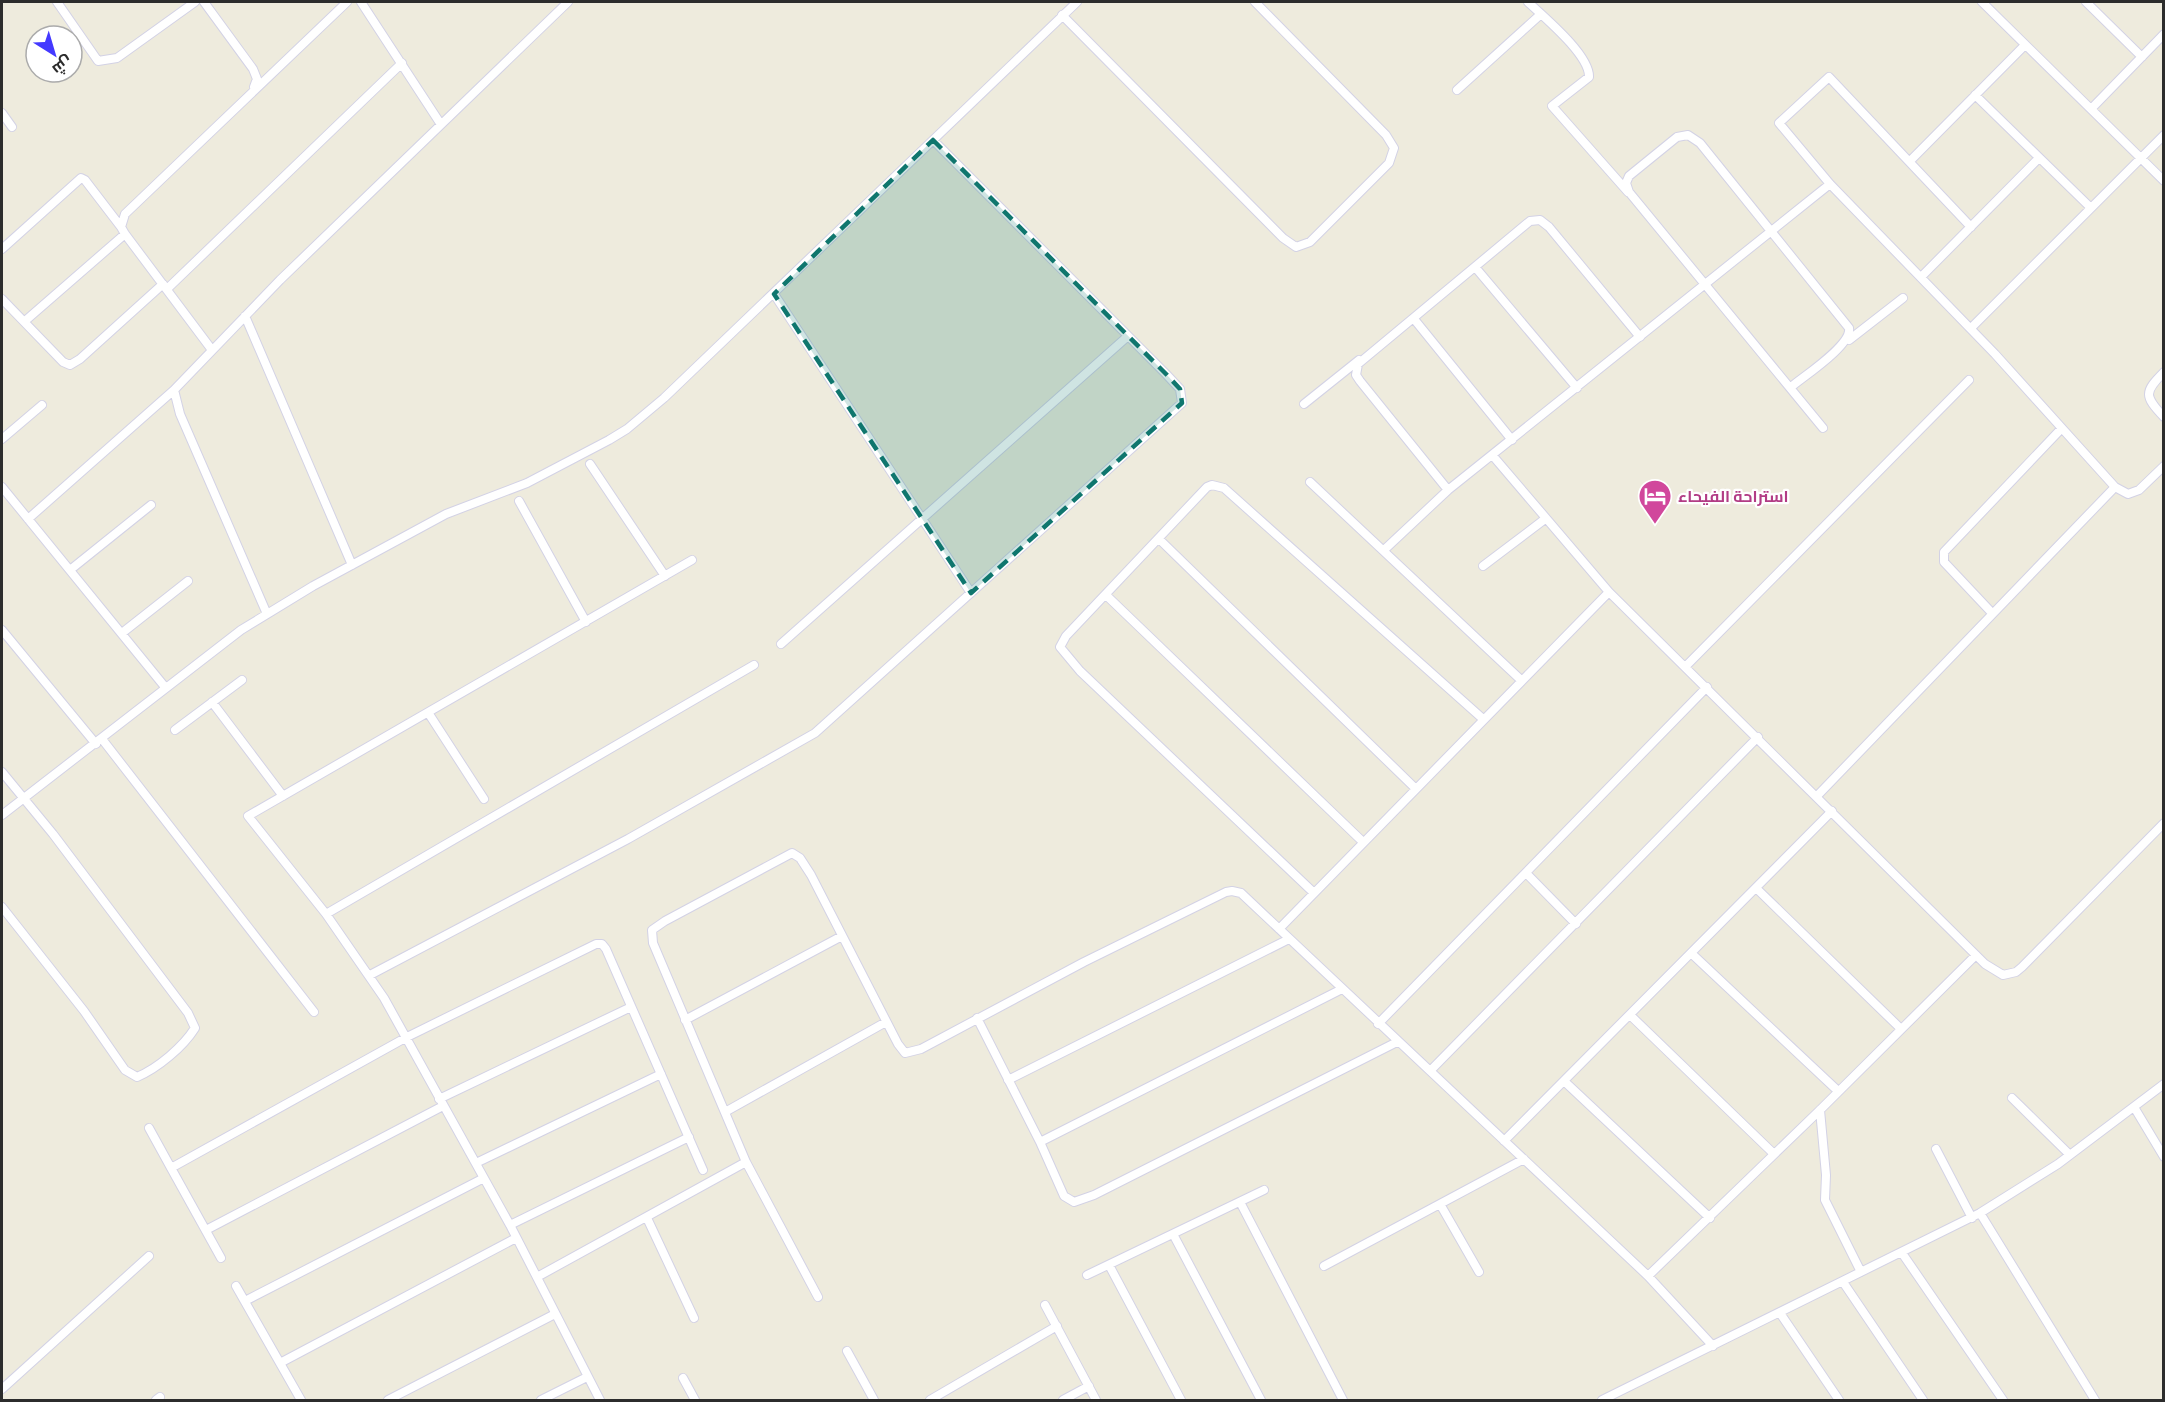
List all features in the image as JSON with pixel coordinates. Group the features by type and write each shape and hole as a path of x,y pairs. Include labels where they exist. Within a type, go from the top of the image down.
{"street":[{"path":"57,2 98,62 106,62 117,58 195,2"},
{"path":"204,2 253,69 256,79 253,90"},
{"path":"25,321 123,231 125,214 135,203 347,2"},
{"path":"361,2 440,123"},
{"path":"28,519 174,390 440,123 568,2"},
{"path":"2,815 241,630 351,565 446,514 527,483 627,429 664,398 774,294 1077,2"},
{"path":"1062,15 1283,238 1296,247 1310,242 1389,163 1394,148 1386,135 1255,2"},
{"path":"1528,2 1569,43 1590,70 1590,76 1552,106 1635,199 1823,428"},
{"path":"1982,2 2163,181"},
{"path":"2086,2 2142,57"},
{"path":"1457,90 1541,14"},
{"path":"2091,109 2163,34"},
{"path":"1910,161 2025,45"},
{"path":"2,299 63,362 70,365 165,286 402,63"},
{"path":"1971,227 1829,77 1779,123 1830,184 1971,328 2115,487 2128,494 2139,490 2163,466"},
{"path":"1975,95 2091,208"},
{"path":"2,113 12,127"},
{"path":"1635,199 1626,183 1629,176 1677,137 1688,135 1700,143 1847,324 1850,334 1844,344"},
{"path":"1971,328 2163,135"},
{"path":"370,975 628,839 793,748 824,726 1182,403 1180,389 933,140"},
{"path":"1921,277 2039,158"},
{"path":"2,249 81,178 85,180 212,350"},
{"path":"1384,550 1449,490 1830,184"},
{"path":"1304,404 1414,320 1530,221 1540,220 1550,226 1640,336"},
{"path":"1475,267 1577,388"},
{"path":"774,294 971,593"},
{"path":"1791,387 1903,298"},
{"path":"246,316 351,565"},
{"path":"1414,320 1512,440"},
{"path":"781,644 1128,336"},
{"path":"1362,358 1356,375 1449,490"},
{"path":"2163,372 2147,392 2150,402 2163,417"},
{"path":"1686,666 1970,380"},
{"path":"174,390 180,414 267,614"},
{"path":"2,439 42,405"},
{"path":"1992,614 1944,562 1944,552 2061,429"},
{"path":"1493,456 1609,592 1994,972 2003,975 2016,972 2163,823"},
{"path":"590,464 665,576"},
{"path":"1310,482 1521,680"},
{"path":"1314,893 1059,647 1062,641 1207,488 1212,485 1224,488 1483,719"},
{"path":"2,487 165,687"},
{"path":"1817,796 2115,487"},
{"path":"519,501 586,622"},
{"path":"70,570 151,505"},
{"path":"1483,566 1545,519"},
{"path":"1159,539 1415,788"},
{"path":"600,1401 510,1225 407,1037 370,975 326,914 248,816 429,714 692,560"},
{"path":"122,633 188,581"},
{"path":"1279,929 1609,592"},
{"path":"1107,596 1364,842"},
{"path":"2,630 99,742 314,1012"},
{"path":"326,914 754,665"},
{"path":"175,730 242,680"},
{"path":"1378,1024 1707,687"},
{"path":"212,702 283,796"},
{"path":"429,714 484,799"},
{"path":"1431,1070 1758,737"},
{"path":"2,772 53,834 188,1013 195,1028 189,1038 146,1073 137,1077 125,1070 84,1011 2,907"},
{"path":"1504,1141 1832,811"},
{"path":"818,1297 746,1162 653,943 652,930 784,855 792,853 800,858 900,1049 911,1053 1083,962 1232,891 1241,893 1648,1276 1713,1346"},
{"path":"1526,873 1575,924"},
{"path":"1756,888 1900,1028"},
{"path":"685,1020 842,936"},
{"path":"1008,1080 1289,939"},
{"path":"171,1168 407,1037 596,944 602,944 703,1170"},
{"path":"1691,953 1838,1091"},
{"path":"1648,1276 1710,1218 1976,955"},
{"path":"1040,1142 1342,989"},
{"path":"206,1230 441,1102 631,1007"},
{"path":"1630,1015 1774,1154"},
{"path":"977,1018 1040,1142 1064,1196 1079,1202 1397,1042"},
{"path":"725,1112 886,1022"},
{"path":"476,1163 661,1074"},
{"path":"1564,1082 1710,1218"},
{"path":"1605,1400 1972,1218 2070,1155 2163,1084"},
{"path":"2012,1098 2070,1155"},
{"path":"2134,1107 2163,1157"},
{"path":"1820,1110 1826,1175 1825,1200 1861,1272"},
{"path":"148,1128 221,1258"},
{"path":"510,1225 689,1137"},
{"path":"1936,1149 1972,1218"},
{"path":"1324,1266 1524,1159"},
{"path":"537,1277 746,1162"},
{"path":"245,1301 483,1178"},
{"path":"1087,1275 1264,1190"},
{"path":"1240,1202 1343,1401"},
{"path":"1440,1204 1479,1272"},
{"path":"1980,1213 2095,1401"},
{"path":"647,1218 694,1318"},
{"path":"1173,1234 1261,1401"},
{"path":"280,1363 516,1238"},
{"path":"1902,1253 2003,1401"},
{"path":"2,1389 149,1256"},
{"path":"1109,1265 1181,1401"},
{"path":"1843,1282 1923,1401"},
{"path":"236,1286 301,1401"},
{"path":"1045,1305 1096,1401"},
{"path":"1780,1313 1839,1401"},
{"path":"388,1401 555,1314"},
{"path":"930,1401 1057,1326"},
{"path":"847,1351 874,1401"},
{"path":"541,1401 587,1377"},
{"path":"683,1378 695,1401"},
{"path":"1063,1401 1089,1386"}],"highlighted area":[{"path":"933,140 1166,374 1180,389 1182,403 971,593 774,294"}],"place":[{"name":"استراحة الفيحاء","path":"1655,525"}]}
